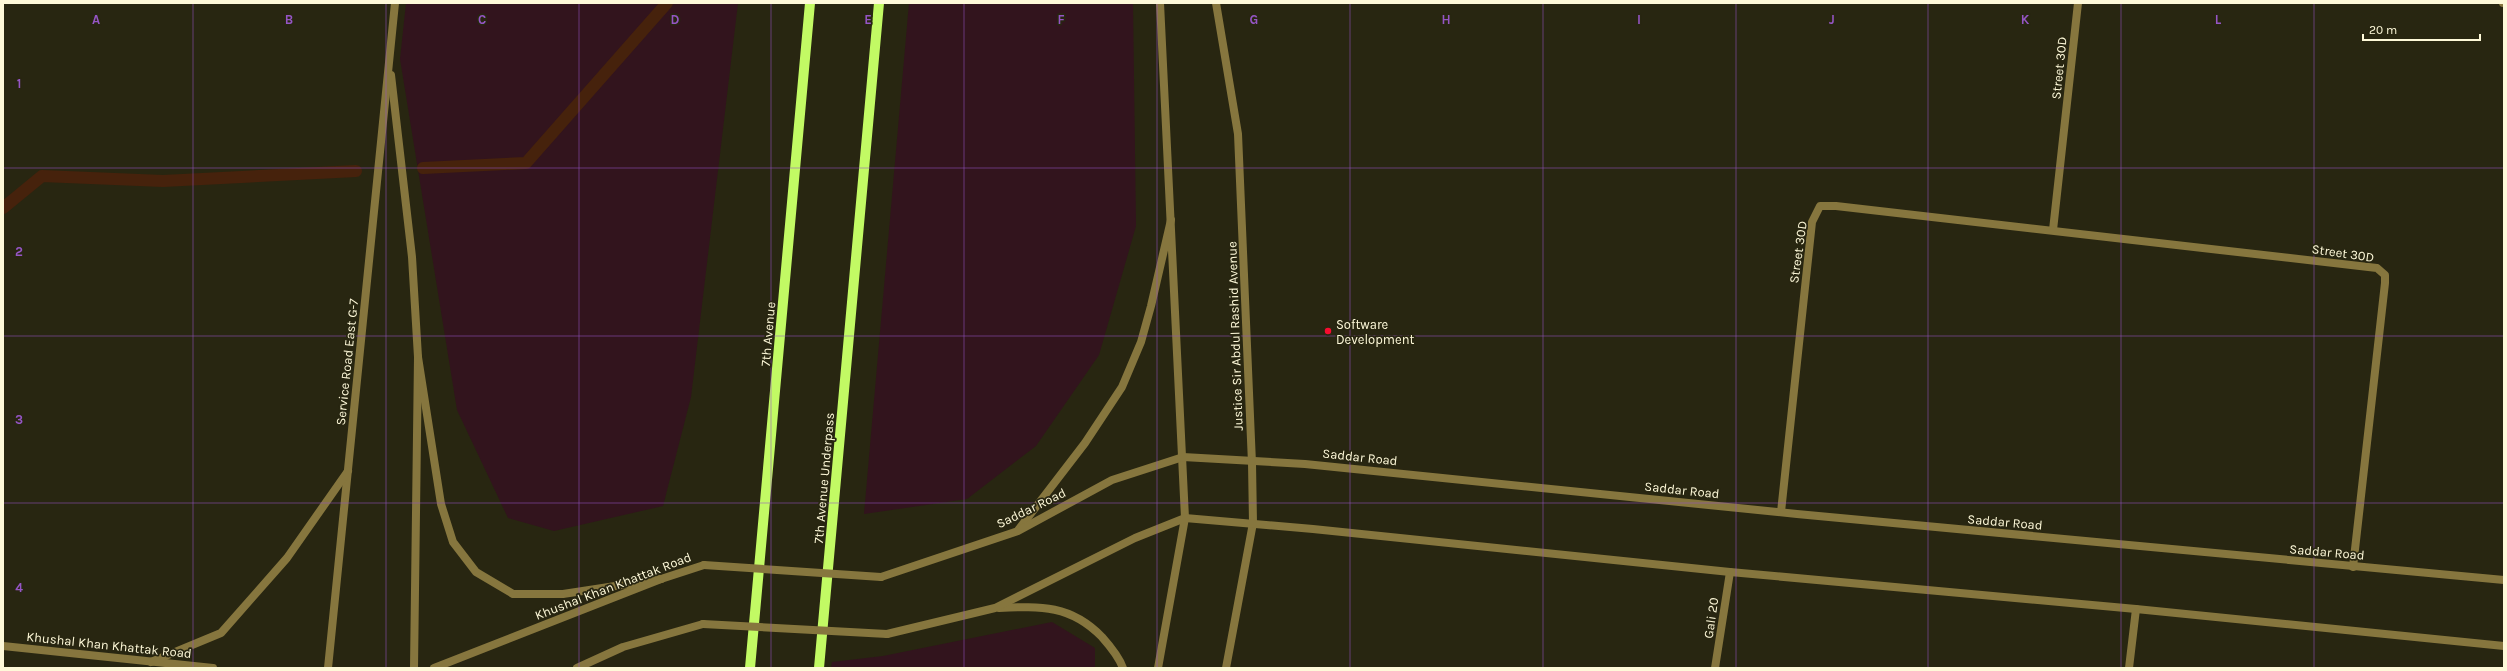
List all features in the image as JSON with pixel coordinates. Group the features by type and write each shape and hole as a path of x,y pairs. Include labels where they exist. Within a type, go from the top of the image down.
{"main road":[{"name":"7th Avenue","path":"750,668 810,3"},
{"name":"7th Avenue Underpass","path":"819,668 879,3"}],"street":[{"name":"Service Road East G-7","path":"328,668 395,3"},
{"path":"1158,668 1185,518 1160,3"},
{"name":"Justice Sir Abdul Rashid Avenue","path":"1216,3 1238,134 1252,463 1252,523 1226,668"},
{"name":"Street 30D","path":"2053,230 2078,3"},
{"name":"Service Road East G-7","path":"389,58 412,257 418,357 414,668"},
{"name":"Street 30D","path":"1781,512 1812,222 1820,206 1836,206 2377,268 2385,275 2353,567"},
{"path":"1018,531 1085,443 1122,387 1141,342 1152,306 1171,220"},
{"path":"418,357 441,504 453,542 476,572 513,594 563,594 661,579"},
{"name":"Saddar Road","path":"881,577 1018,531 1112,480 1183,457 1252,463 1305,464 1781,512 2504,580"},
{"path":"151,662 221,633 287,558 348,472"},
{"path":"995,608 1135,538 1185,518 1252,523 1730,572 2136,608 2504,646"},
{"name":"Khushal Khan Khattak Road","path":"434,668 661,579 704,565 881,577"},
{"name":"Gali 20","path":"1715,668 1730,572"},
{"path":"577,668 623,647 703,624 887,634 995,608 1037,606 1066,612 1089,624 1106,641 1123,668"},
{"path":"2128,668 2136,608"},
{"name":"Khushal Khan Khattak Road","path":"3,646 214,668"},
{"path":"587,668 623,647"}],"shaded area":[{"path":"406,3 738,3 691,397 663,506 554,531 508,518 457,410 400,59"},
{"path":"909,3 1133,3 1136,226 1099,355 1036,446 967,499 864,514"},
{"path":"1052,622 1095,648 1095,668 831,668 832,662 883,656"}],"waterway":[{"path":"423,168 526,163 667,3"},
{"path":"3,208 42,176 163,181 356,171"}],"place":[{"name":"Software Development","path":"1328,331"}]}
